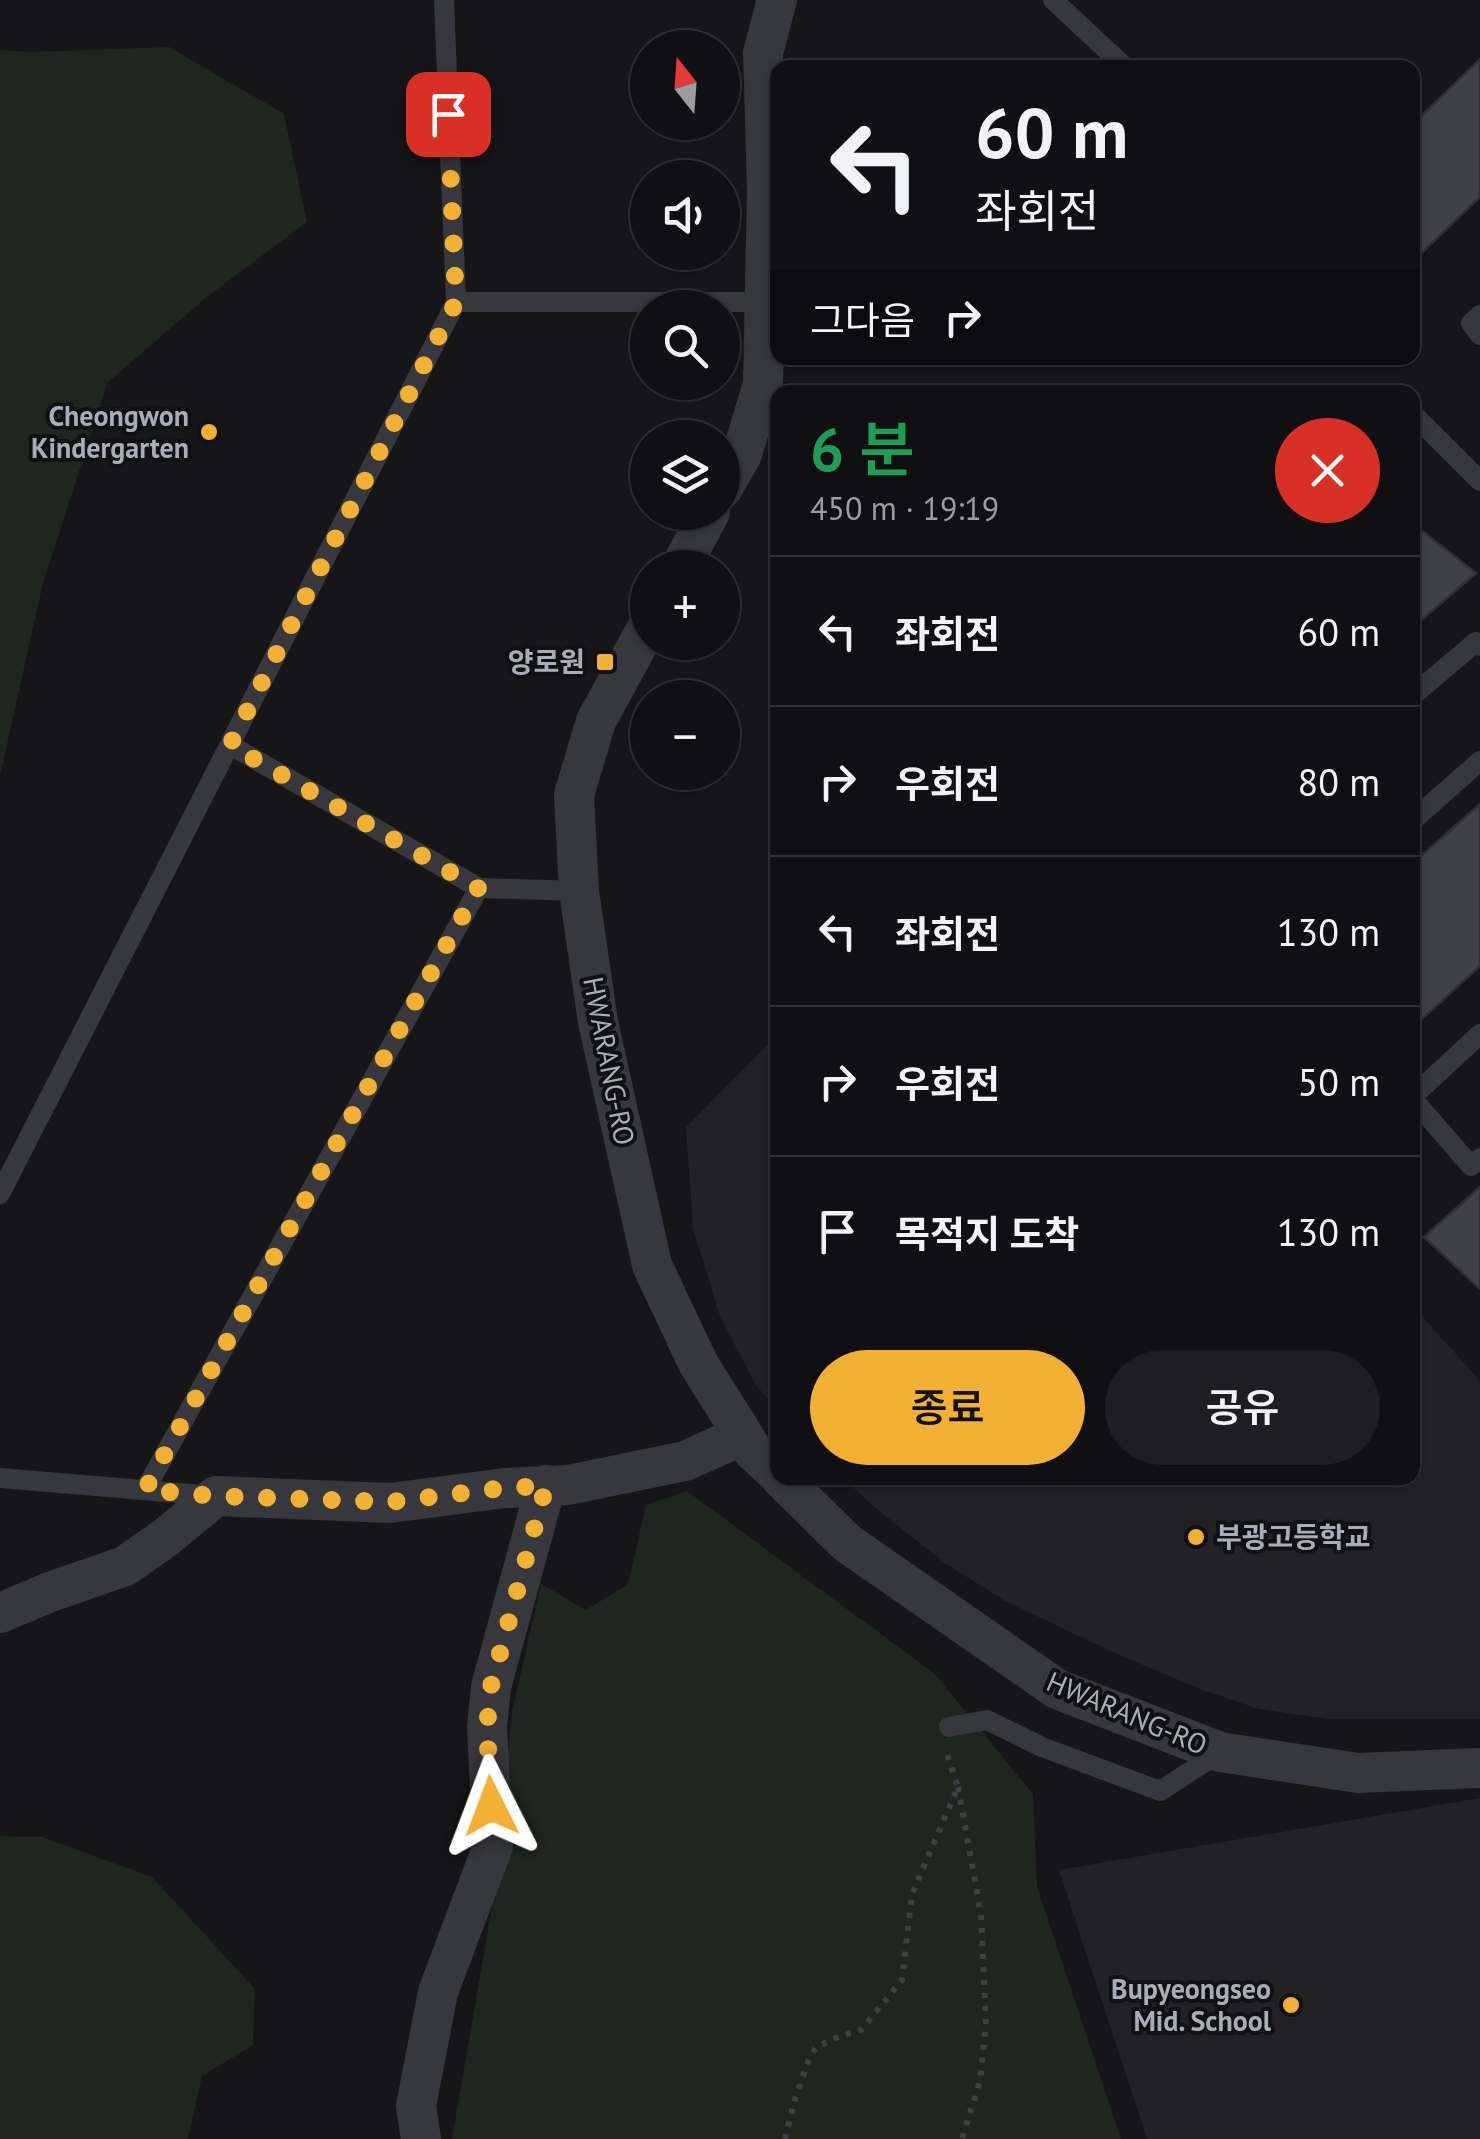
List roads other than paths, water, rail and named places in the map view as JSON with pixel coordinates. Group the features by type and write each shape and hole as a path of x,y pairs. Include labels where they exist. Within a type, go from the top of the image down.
{"street":[{"path":"740,458 763,384 767,189 763,54 776,0"},
{"name":"HWARANG-RO","path":"630,659 596,721 574,795 579,892 598,1022 652,1265 698,1364 753,1450 770,1467"},
{"path":"0,1612 124,1566 166,1538 216,1496 390,1502 504,1488 568,1485 686,1462 743,1434"},
{"name":"HWARANG-RO","path":"788,1485 847,1543 1058,1689 1220,1752 1358,1774 1480,1768"},
{"path":"421,2139 416,2106 438,1992 493,1846 487,1727 491,1686 546,1486"}],"lane":[{"path":"0,1194 456,302 444,0"},
{"path":"1052,0 1117,60"},
{"path":"456,302 764,302"},
{"path":"1480,315 1471,323 1480,335"},
{"path":"1420,421 1480,480"},
{"path":"1420,689 1476,642 1480,646"},
{"path":"230,745 478,888 579,892"},
{"path":"1420,814 1480,761"},
{"path":"145,1490 478,888"},
{"path":"1420,1090 1480,1034"},
{"path":"1420,1106 1471,1166 1480,1158"},
{"path":"0,1478 216,1496"},
{"path":"949,1726 987,1720 1042,1747 1160,1791 1220,1752"}],"place":[{"name":"Cheongwon Kindergarten","path":"209,432"},
{"name":"양로원","path":"605,662"},
{"name":"부광고등학교","path":"1196,1537"},
{"name":"Bupyeongseo Mid. School","path":"1291,2005"}]}
